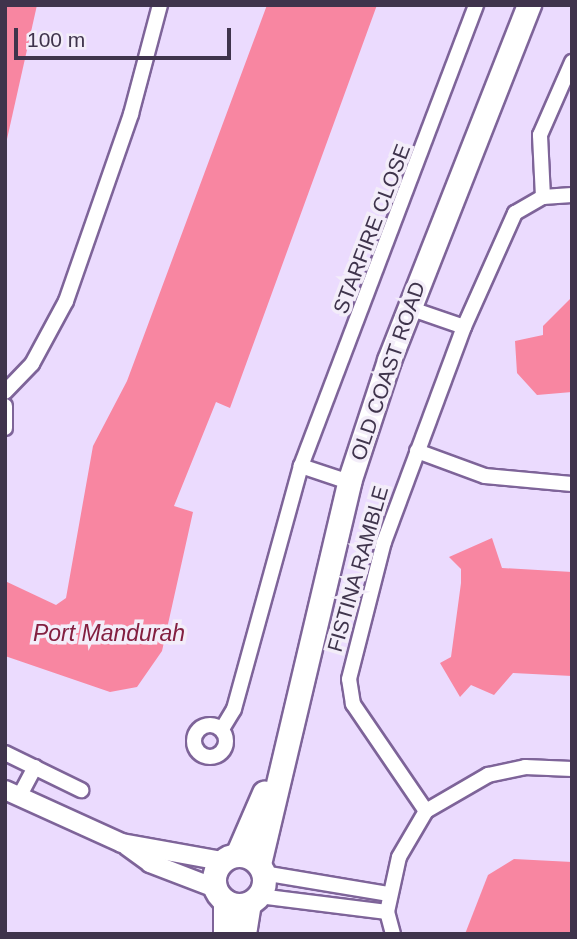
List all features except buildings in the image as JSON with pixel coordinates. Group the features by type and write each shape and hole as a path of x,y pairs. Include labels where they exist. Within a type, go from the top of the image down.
{"main road":[{"name":"OLD COAST ROAD","path":"244,934 261,868 283,749 349,482 409,308 528,5"},
{"name":"OLD COAST ROAD","path":"225,934 220,895 230,858 283,749"},
{"path":"230,858 261,868"},
{"path":"220,895 254,900"}],"street":[{"path":"5,392 32,363 66,301 131,114 160,5"},
{"name":"STARFIRE CLOSE","path":"222,729 234,709 301,466 476,5"},
{"path":"572,62 540,135 542,197 572,195"},
{"name":"FISTINA RAMBLE","path":"426,811 349,693 384,542 464,327 515,213 542,197"},
{"path":"409,308 464,327"},
{"path":"5,406 5,428"},
{"path":"417,451 485,476 572,484"},
{"path":"301,466 349,482"},
{"path":"5,754 81,790"},
{"path":"35,767 12,794 122,843 150,863 220,895"},
{"path":"393,934 387,912 389,894 399,858 426,811 488,775 525,767 572,769"},
{"path":"122,843 230,858"},
{"path":"261,868 389,894"},
{"path":"254,900 387,912"}],"water":[{"path":"5,5 37,5 5,148"},
{"name":"Port Mandurah","path":"267,5 377,5 230,408 216,402 174,506 193,512 162,651 137,687 110,692 5,656 5,581 56,605 66,598 93,446 127,381"},
{"path":"572,297 572,392 537,395 517,373 515,341 543,335 543,326"},
{"path":"492,538 502,568 572,572 572,676 513,673 494,695 471,685 460,697 440,663 451,657 461,583 461,569 449,557"},
{"path":"514,859 572,862 572,934 465,934 488,875"}]}
